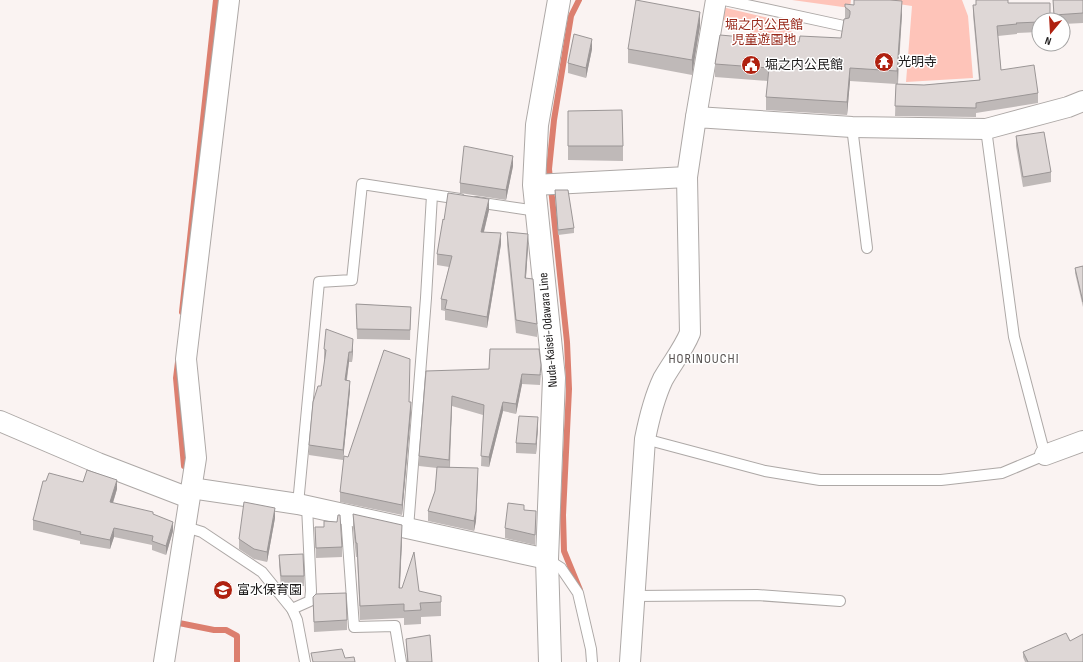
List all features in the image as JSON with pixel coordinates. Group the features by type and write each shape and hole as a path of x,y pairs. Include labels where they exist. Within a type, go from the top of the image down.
{"main road":[{"name":"Nuda-Kaisei-Odawara Line","path":"550,662 547,559 554,378 535,185 537,125 559,0"}],"street":[{"path":"164,662 196,458 186,359 229,0"},
{"path":"630,662 644,439 652,406 664,379 685,345 690,333 687,177 716,0"},
{"path":"696,117 852,127 986,129 1068,107 1083,101"},
{"path":"535,185 687,177"},
{"path":"0,421 98,463 190,493 302,505 547,559"},
{"path":"1045,455 1083,441"}],"lane":[{"path":"724,0 844,26"},
{"path":"852,127 868,248"},
{"path":"644,439 765,471 820,480 948,479 1002,474 1045,455 1014,337 986,129"},
{"path":"292,609 310,601 311,591 302,505 319,282 352,280 362,184 537,210"},
{"path":"408,528 426,298 432,195"},
{"path":"346,515 354,627 395,626 401,662"},
{"path":"186,527 202,532 262,572 292,609 297,620 305,662"},
{"path":"547,559 561,568 578,593 591,649 592,662"},
{"path":"634,596 757,595 840,601"}],"green space":[{"path":"792,0 851,0 850,8"},
{"path":"871,0 962,0 968,16 973,78 906,82 912,6"},
{"name":"堀之内公民館 児童遊園地","path":"722,7 793,24 790,49 748,46 751,25 719,20"}],"building":[{"path":"636,0 700,12 692,60 628,49"},
{"path":"854,0 902,1 897,71 850,68 847,102 766,97 769,68 715,64 720,35 799,42 800,36 841,38 844,19 849,18 850,14 850,11 845,7 845,4 854,5"},
{"path":"976,0 1008,0 1008,3 1050,3 1050,12 1031,12 1031,22 997,26 1001,70 1034,65 1038,93 976,103 976,108 895,106 896,84 924,85 980,80 973,5 976,5"},
{"path":"1053,0 1083,0 1083,13 1071,14 1071,12 1054,12"},
{"path":"574,34 592,39 586,68 568,63"},
{"path":"622,110 623,146 568,146 568,111"},
{"path":"1044,132 1051,172 1023,177 1016,136"},
{"path":"464,146 513,156 506,190 460,183"},
{"path":"555,190 568,190 574,228 558,230"},
{"path":"448,193 489,199 481,232 501,233 487,317 445,309 447,300 441,299 452,256 437,254"},
{"path":"507,232 528,234 525,278 533,279 537,324 516,320"},
{"path":"1083,266 1083,302 1075,268"},
{"path":"356,304 411,307 410,330 357,329"},
{"path":"326,329 353,339 352,352 349,352 345,380 350,381 343,450 309,445 313,402 318,386 321,386 326,350 324,349"},
{"path":"490,349 539,349 541,365 540,375 522,374 516,404 503,402 489,457 481,456 484,405 452,396 449,460 419,456 426,371 489,369"},
{"path":"384,350 410,359 409,402 411,402 402,505 340,492 344,456 348,457"},
{"path":"519,416 538,417 536,444 516,443"},
{"path":"437,467 478,468 476,511 474,521 428,511 435,491"},
{"path":"87,470 117,480 110,502 153,512 153,514 173,522 166,546 152,541 153,536 114,528 110,540 80,534 81,532 33,520 43,481 46,481 49,473 83,482"},
{"path":"244,502 275,508 267,552 254,549 239,539"},
{"path":"508,503 524,505 524,510 536,511 535,535 505,528"},
{"path":"353,514 402,525 399,588 402,588 414,552 419,591 441,596 441,602 420,603 421,610 404,611 404,604 360,606 357,543"},
{"path":"338,515 340,515 342,547 316,548 315,527 324,527 324,521 337,522"},
{"path":"303,554 304,576 281,576 279,555"},
{"path":"346,593 347,620 314,622 313,597 316,594"},
{"path":"1066,633 1070,641 1083,634 1083,662 1028,662 1023,652"},
{"path":"430,635 432,662 408,662 406,639"},
{"path":"342,649 345,658 354,657 355,662 313,662 311,653"}],"waterway":[{"path":"182,312 216,0"},
{"path":"579,0 571,16 554,120 549,169 567,342 569,389 563,515 564,551 580,590"},
{"path":"178,362 176,378 184,466"},
{"path":"174,622 214,630 226,630 237,636 237,662"}],"place":[{"name":"光明寺","path":"884,62"},
{"name":"堀之内公民館","path":"751,65"},
{"name":"富水保育園","path":"223,590"}],"district":[{"name":"HORINOUCHI","path":"704,358"}]}
